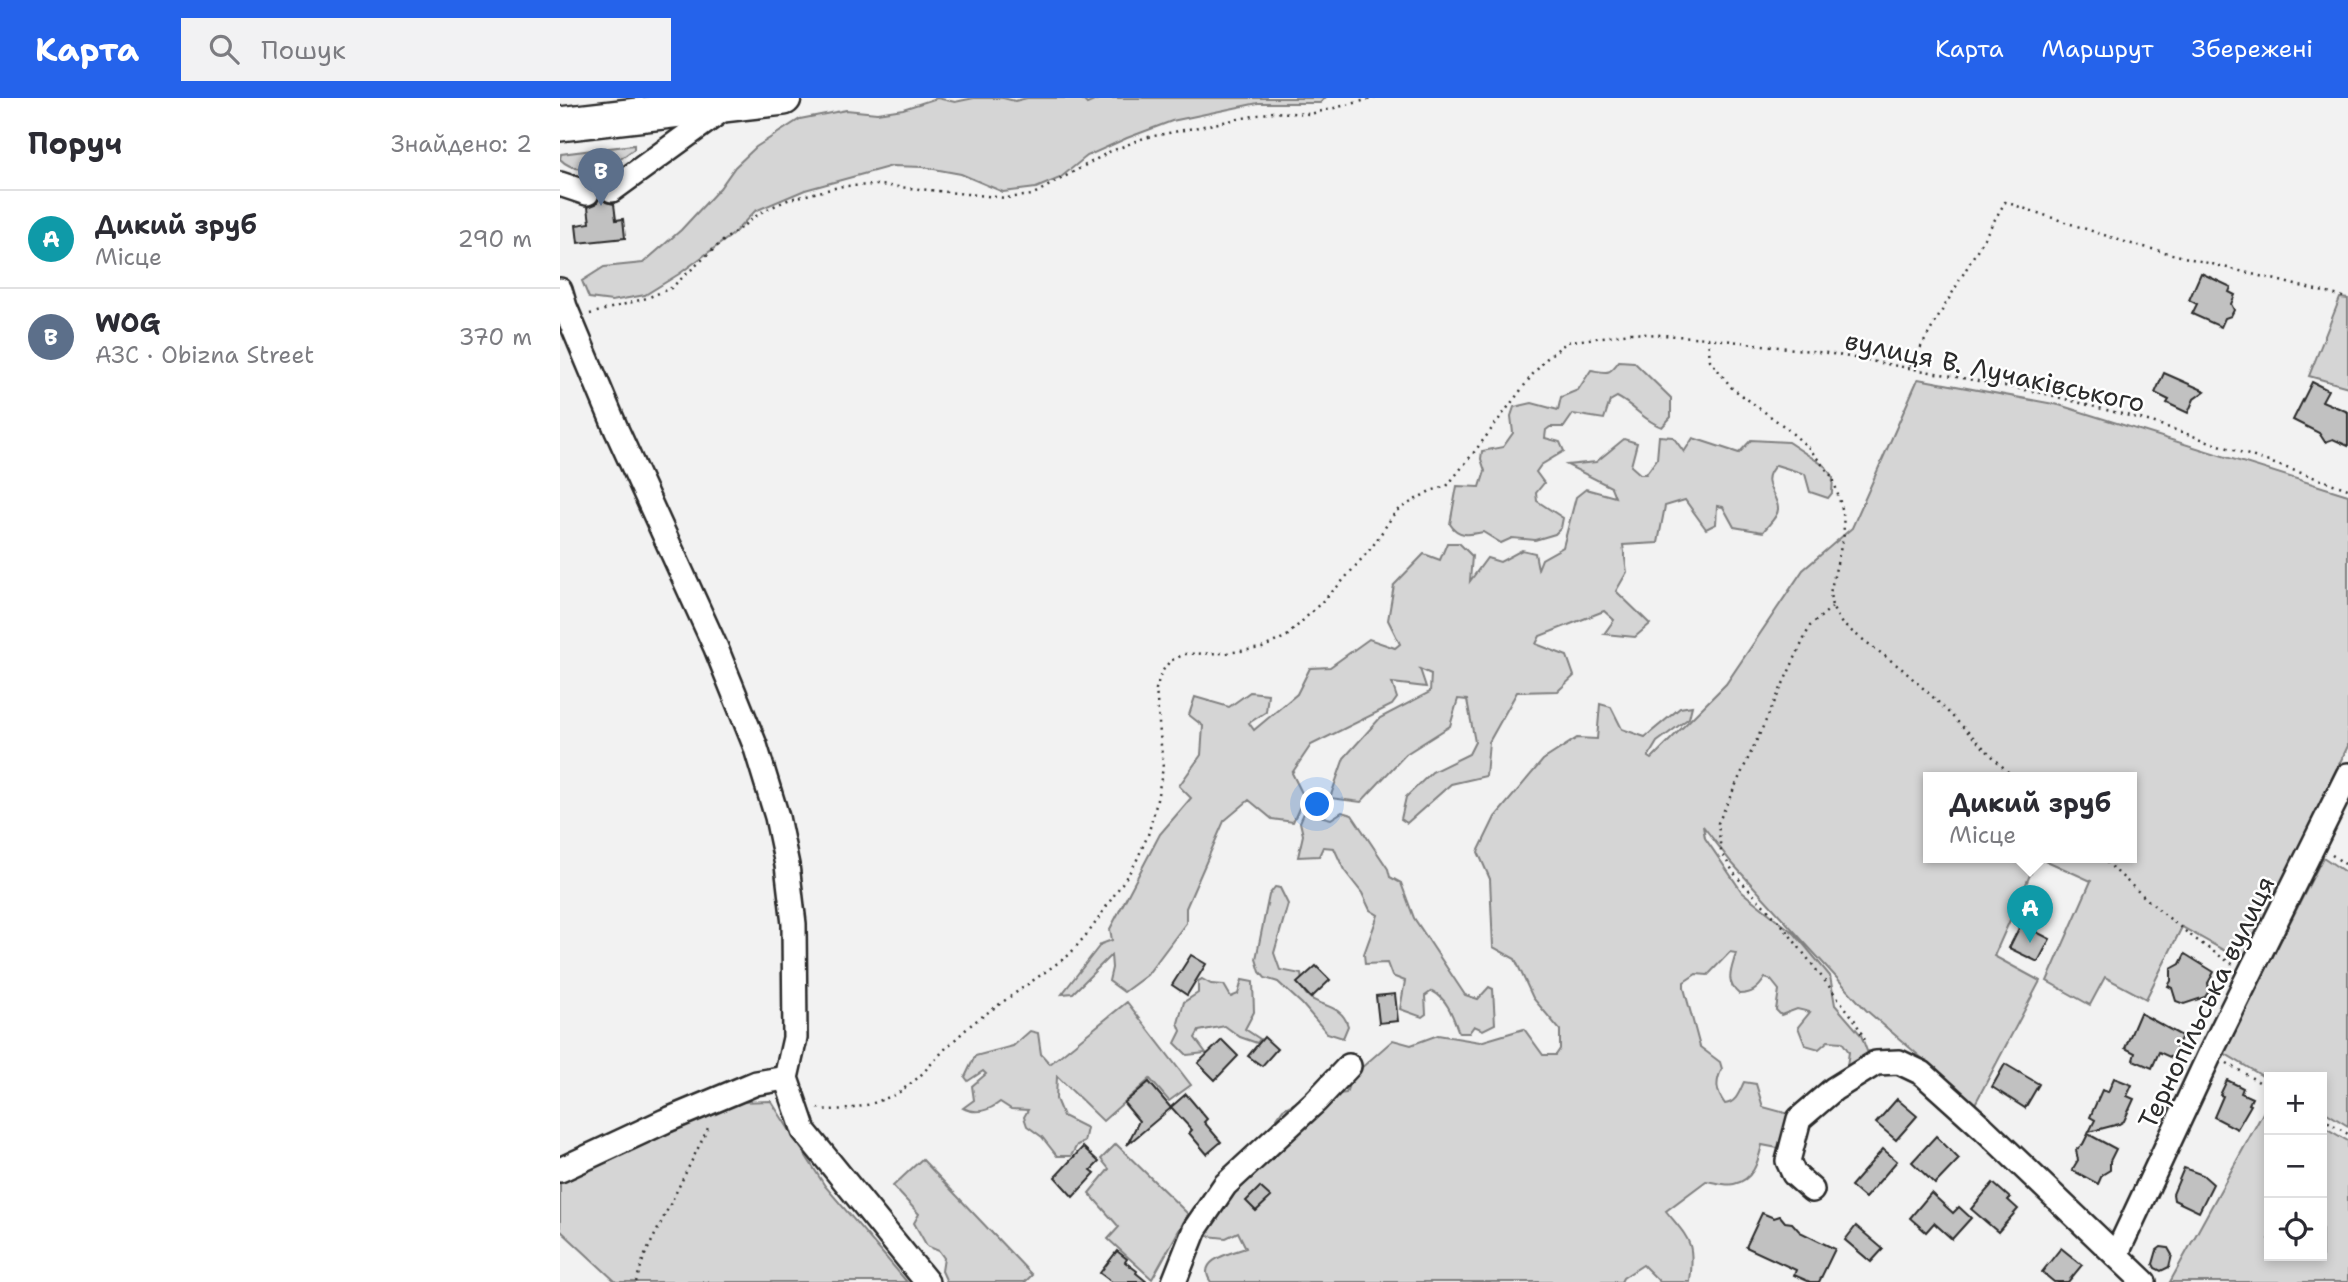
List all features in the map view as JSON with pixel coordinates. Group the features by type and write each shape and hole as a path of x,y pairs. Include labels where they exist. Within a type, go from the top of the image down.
{"highway":[{"path":"560,124 784,98"}],"street":[{"path":"612,190 729,105"},
{"path":"560,184 587,194"},
{"path":"560,290 617,430 716,648 755,745 777,817 787,865 794,924 795,1038 786,1078 804,1131 928,1282"},
{"name":"Тернопільська вулиця","path":"2116,1255 2210,1054 2348,775"},
{"path":"1812,1191 1794,1174 1788,1161 1799,1119 1834,1089 1877,1063 1899,1062 1922,1073 1982,1126 2144,1282"},
{"path":"1174,1282 1195,1229 1225,1185 1316,1101 1349,1066"},
{"path":"560,1170 756,1083 786,1078"}],"path":[{"path":"570,320 647,298 671,288 724,240 763,211 790,199 843,187 880,185 1006,198 1032,195 1110,152 1144,138 1273,112 1310,114 1375,98"},
{"path":"1909,368 2005,202 2128,243 2348,298"},
{"name":"вулиця В. Лучаківського","path":"817,1107 828,1110 849,1109 897,1094 919,1077 972,1023 1069,955 1092,928 1136,864 1148,835 1163,768 1156,689 1161,673 1170,661 1185,654 1226,653 1262,648 1287,636 1339,585 1371,547 1396,511 1430,491 1447,486 1533,373 1567,342 1631,332 1708,338 1827,353 1909,368 2046,394 2152,422 2348,489"},
{"path":"1708,338 1710,360 1732,388 1786,427 1809,448 1833,478 1843,512 1844,534 1830,593 1832,607 1842,624 1901,668 2008,772"},
{"path":"1832,607 1810,626 1718,823 1721,852 1736,876 1782,925 1854,1018 1877,1063"},
{"path":"2107,863 2165,917 2207,949 2250,974"},
{"path":"2210,1054 2264,1085"},
{"path":"636,1282 645,1257 715,1114 717,1100"},
{"path":"2327,1121 2348,1134"}],"shaded area":[{"path":"937,98 955,102 974,98 1003,98 1015,101 1027,98 1081,98 1087,104 1101,98 1325,98 1320,103 1258,103 1172,121 1087,156 1060,178 1036,188 1003,192 961,174 923,167 892,166 805,190 755,211 732,235 645,295 612,301 589,298 582,281 604,267 643,263 681,230 720,188 735,167 756,147 800,119 846,110 877,113 903,109"},
{"path":"634,145 634,149 616,162 597,168 577,168 560,159 561,154"},
{"path":"2340,298 2348,299 2348,387 2309,376"},
{"path":"1619,361 1634,362 1671,398 1671,417 1662,427 1617,397 1610,401 1604,419 1573,414 1564,427 1550,427 1546,430 1545,438 1560,442 1564,451 1541,465 1536,472 1544,483 1536,493 1537,501 1563,518 1561,528 1555,534 1535,540 1512,538 1501,543 1483,532 1464,534 1453,528 1450,524 1457,486 1480,487 1485,471 1481,459 1482,451 1503,447 1513,433 1511,416 1514,407 1532,403 1558,410 1561,397 1578,390 1591,370 1608,372"},
{"path":"1918,379 2059,405 2348,495 2348,746 2243,961 2182,927 2146,999 2105,977 2090,1005 2047,981 2091,881 2051,863 2137,863 2137,772 1923,772 1923,863 2035,863 1994,956 2040,981 1975,1104 1866,1010 1731,862 1703,826 1705,838 1742,892 1795,934 1830,976 1835,1005 1861,1035 1867,1051 1891,1054 1856,1075 1847,1066 1849,1052 1842,1042 1828,1041 1819,1049 1805,1045 1798,1027 1810,1012 1797,1009 1781,1015 1776,1010 1779,990 1771,980 1765,978 1754,990 1739,994 1730,980 1736,953 1730,952 1708,975 1696,974 1684,982 1700,1047 1720,1062 1722,1069 1718,1087 1725,1104 1735,1099 1744,1082 1756,1084 1763,1107 1793,1117 1783,1149 1762,1145 1754,1169 1741,1182 1724,1184 1706,1181 1666,1211 1689,1242 1692,1258 1690,1282 1660,1282 1643,1265 1621,1282 1211,1282 1207,1274 1211,1263 1224,1255 1246,1248 1238,1232 1226,1238 1197,1235 1283,1109 1305,1098 1346,1093 1352,1076 1393,1040 1411,1045 1438,1035 1480,1042 1524,1029 1543,1055 1556,1055 1560,1049 1560,1030 1533,998 1515,959 1493,947 1490,879 1478,852 1495,817 1543,760 1577,738 1597,739 1600,704 1611,707 1622,729 1645,737 1680,708 1692,706 1689,718 1657,742 1648,757 1651,759 1726,684 1803,570 1852,528"},
{"path":"1659,436 1673,437 1684,452 1693,438 1739,453 1751,440 1788,442 1826,467 1833,478 1832,493 1828,498 1810,492 1805,474 1776,465 1768,482 1778,511 1763,532 1734,527 1723,507 1717,506 1716,524 1706,529 1685,500 1665,506 1658,543 1623,545 1627,572 1616,591 1650,624 1635,637 1604,634 1614,620 1604,611 1540,636 1536,644 1567,656 1574,676 1558,691 1517,692 1489,742 1486,776 1451,784 1407,823 1401,819 1406,797 1432,772 1469,754 1475,742 1467,700 1458,699 1450,726 1406,754 1361,802 1330,798 1344,758 1380,718 1430,692 1431,674 1420,669 1426,687 1392,683 1397,698 1392,705 1311,745 1292,773 1304,797 1293,822 1272,819 1249,800 1224,821 1186,908 1186,923 1147,975 1124,992 1109,981 1111,955 1073,993 1062,994 1101,944 1112,940 1110,929 1160,834 1191,798 1179,786 1201,755 1203,726 1189,715 1195,697 1229,707 1250,692 1268,694 1266,712 1249,723 1254,730 1297,694 1310,668 1330,667 1369,639 1395,648 1400,644 1388,620 1394,585 1424,554 1440,560 1447,543 1459,543 1472,556 1470,581 1487,558 1500,562 1522,550 1535,553 1538,569 1542,559 1563,547 1576,497 1586,489 1615,497 1611,487 1567,465 1596,462 1624,439 1637,443 1631,466 1640,474 1646,474 1657,459"},
{"path":"1312,809 1320,816 1331,819 1342,812 1352,815 1388,869 1390,877 1401,883 1414,918 1465,995 1478,999 1489,987 1493,989 1495,1024 1483,1030 1474,1026 1469,1033 1459,1033 1446,1004 1432,991 1425,996 1426,1014 1422,1017 1400,1009 1405,981 1392,976 1387,963 1365,964 1364,954 1378,915 1370,910 1362,893 1344,870 1334,848 1323,847 1319,856 1298,857 1303,835 1300,822 1304,813"},
{"path":"2323,857 2348,874 2348,1126 2327,1113 2327,1072 2264,1072 2264,1077 2224,1053"},
{"path":"1275,887 1280,888 1288,904 1274,953 1280,970 1301,974 1303,989 1308,996 1339,1012 1348,1026 1343,1038 1327,1033 1278,982 1265,978 1260,972 1256,959 1269,895"},
{"path":"1202,979 1211,984 1224,985 1231,997 1238,994 1242,980 1253,982 1254,1012 1245,1029 1260,1039 1257,1043 1240,1037 1225,1026 1199,1031 1195,1038 1206,1053 1187,1055 1175,1043 1181,1031 1178,1023 1184,1002 1198,993 1198,981"},
{"path":"1127,1002 1191,1085 1169,1101 1150,1079 1103,1121 1057,1076 1056,1099 1063,1116 1087,1128 1084,1142 1077,1145 1071,1156 1057,1156 1042,1137 1027,1126 1024,1117 1028,1110 1011,1109 1000,1102 983,1111 963,1108 974,1100 972,1086 986,1074 983,1071 968,1081 965,1077 975,1056 1013,1046 1030,1031 1038,1033 1041,1054 1050,1064"},
{"path":"771,1101 825,1186 907,1282 616,1282 560,1230 560,1182 739,1102"},
{"path":"2264,1111 2264,1261 2327,1261 2327,1129 2348,1141 2348,1282 2170,1282"},
{"path":"1116,1144 1188,1214 1152,1279 1108,1239 1119,1227 1089,1193 1109,1169 1101,1159"},
{"path":"922,1159 1032,1275 1025,1282 947,1282 942,1271 944,1258 939,1251 927,1246 914,1223 919,1214 893,1186"}],"building":[{"path":"600,197 614,204 616,220 623,219 625,238 578,243 576,225 590,223 588,207 596,204"},
{"path":"2201,273 2231,287 2229,292 2235,295 2231,304 2234,310 2231,316 2225,318 2221,327 2192,314 2197,304 2189,300"},
{"path":"2164,373 2205,391 2194,399 2188,413 2167,403 2169,400 2155,393"},
{"path":"2312,382 2328,390 2322,401 2348,412 2348,446 2333,439 2325,442 2319,433 2293,420"},
{"path":"2021,924 2050,939 2038,962 2009,948"},
{"path":"2185,954 2214,972 2205,997 2184,1004 2176,1001 2172,988 2168,986 2171,969 2180,964"},
{"path":"1191,955 1206,964 1187,995 1172,985"},
{"path":"1316,966 1330,980 1311,998 1297,983"},
{"path":"1395,994 1398,1021 1379,1023 1376,996"},
{"path":"2140,1013 2182,1036 2172,1058 2159,1052 2152,1068 2133,1060 2135,1053 2125,1048"},
{"path":"1264,1037 1277,1049 1262,1066 1248,1056"},
{"path":"1222,1040 1238,1056 1215,1080 1198,1063"},
{"path":"2005,1064 2039,1084 2025,1108 1992,1087"},
{"path":"2114,1078 2132,1085 2127,1096 2134,1099 2124,1121 2089,1132 2095,1120 2090,1117 2102,1090 2108,1092"},
{"path":"2227,1080 2243,1088 2241,1093 2252,1098 2249,1104 2251,1105 2237,1129 2214,1117"},
{"path":"1149,1082 1171,1108 1127,1145 1139,1121 1124,1103"},
{"path":"1186,1094 1207,1119 1204,1122 1221,1142 1207,1154 1189,1133 1192,1130 1171,1107"},
{"path":"1897,1099 1917,1116 1896,1140 1876,1123"},
{"path":"2088,1134 2116,1149 2110,1161 2110,1170 2102,1175 2098,1184 2072,1170 2078,1160 2076,1150"},
{"path":"1936,1136 1959,1159 1935,1184 1912,1162"},
{"path":"1083,1147 1099,1162 1091,1170 1095,1173 1073,1197 1055,1177"},
{"path":"1883,1149 1897,1161 1865,1198 1851,1186"},
{"path":"2184,1168 2203,1175 2213,1184 2199,1212 2174,1200 2173,1194"},
{"path":"1993,1183 2018,1209 1998,1232 1971,1209"},
{"path":"1260,1187 1271,1197 1256,1211 1246,1201"},
{"path":"1931,1193 1953,1213 1959,1207 1971,1218 1952,1239 1934,1223 1926,1232 1910,1218"},
{"path":"1762,1213 1774,1218 1780,1216 1800,1232 1835,1249 1819,1282 1810,1282 1794,1275 1796,1270 1746,1247"},
{"path":"1856,1226 1883,1249 1871,1262 1845,1240"},
{"path":"2161,1247 2168,1248 2172,1255 2169,1267 2161,1271 2153,1264 2157,1250"},
{"path":"2061,1248 2082,1265 2068,1282 2054,1282 2042,1272"},
{"path":"1117,1251 1147,1282 1112,1282 1100,1273"}],"place":[{"name":"WOG","path":"601,206"},
{"name":"Дикий зруб","path":"2030,943"}]}
